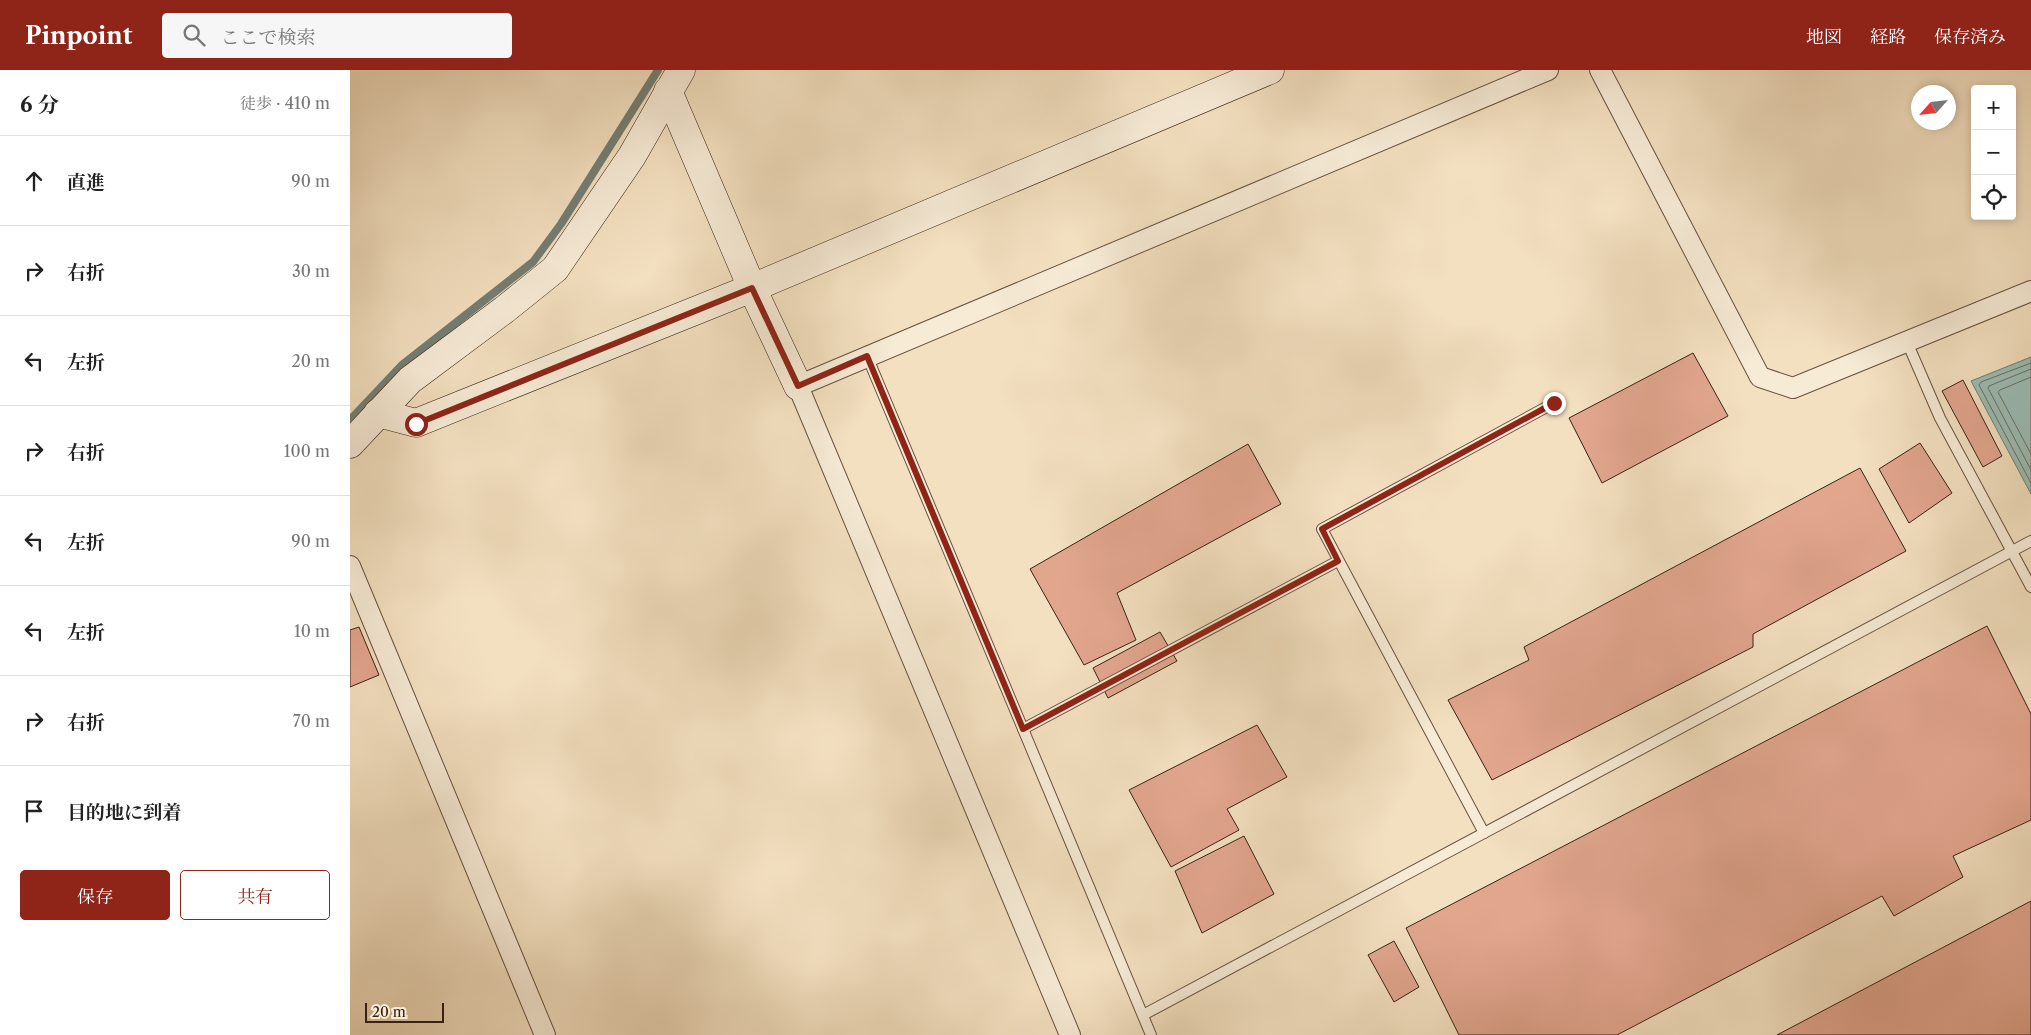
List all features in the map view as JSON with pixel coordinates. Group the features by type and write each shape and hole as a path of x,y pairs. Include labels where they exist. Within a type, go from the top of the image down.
{"street":[{"path":"378,413 416,424 752,288 1270,70"},
{"path":"798,386 1548,70"},
{"path":"1600,70 1760,377 1792,388 2031,292"},
{"path":"675,80 752,288 798,386 1070,1035"},
{"path":"350,444 410,380 504,310 555,269 632,156 675,80"},
{"path":"350,566 545,1035"}],"lane":[{"path":"1907,342 1940,418 2031,588"},
{"path":"867,356 1151,1035"},
{"path":"1484,833 1322,529 1554,403"},
{"path":"1143,1015 2031,541"},
{"path":"1023,729 1338,561"}],"water":[{"path":"2031,357 2031,494 1971,381"}],"building":[{"path":"1693,353 1728,416 1602,483 1569,418"},
{"path":"1963,380 2002,456 1983,467 1942,391"},
{"path":"1920,443 1952,493 1909,523 1879,469"},
{"path":"1248,444 1281,504 1117,593 1136,640 1084,665 1030,569"},
{"path":"1860,468 1906,551 1753,634 1753,647 1492,780 1448,700 1529,660 1524,647"},
{"path":"1987,626 2031,714 2031,820 1953,856 1963,877 1894,916 1882,896 1617,1035 1459,1035 1406,928"},
{"path":"359,627 379,675 350,687 350,630"},
{"path":"1160,632 1177,661 1108,698 1093,668"},
{"path":"1257,725 1287,777 1227,809 1239,830 1171,867 1129,790"},
{"path":"1244,836 1274,894 1202,933 1175,871"},
{"path":"2031,901 2031,1035 1777,1035"},
{"path":"1394,941 1419,987 1394,1002 1368,955"}],"waterway":[{"path":"350,420 402,365 533,262 561,224 658,70"}],"route":[{"path":"416,424 752,288 798,386 867,356 1023,729 1338,561 1322,529 1554,403"}]}
